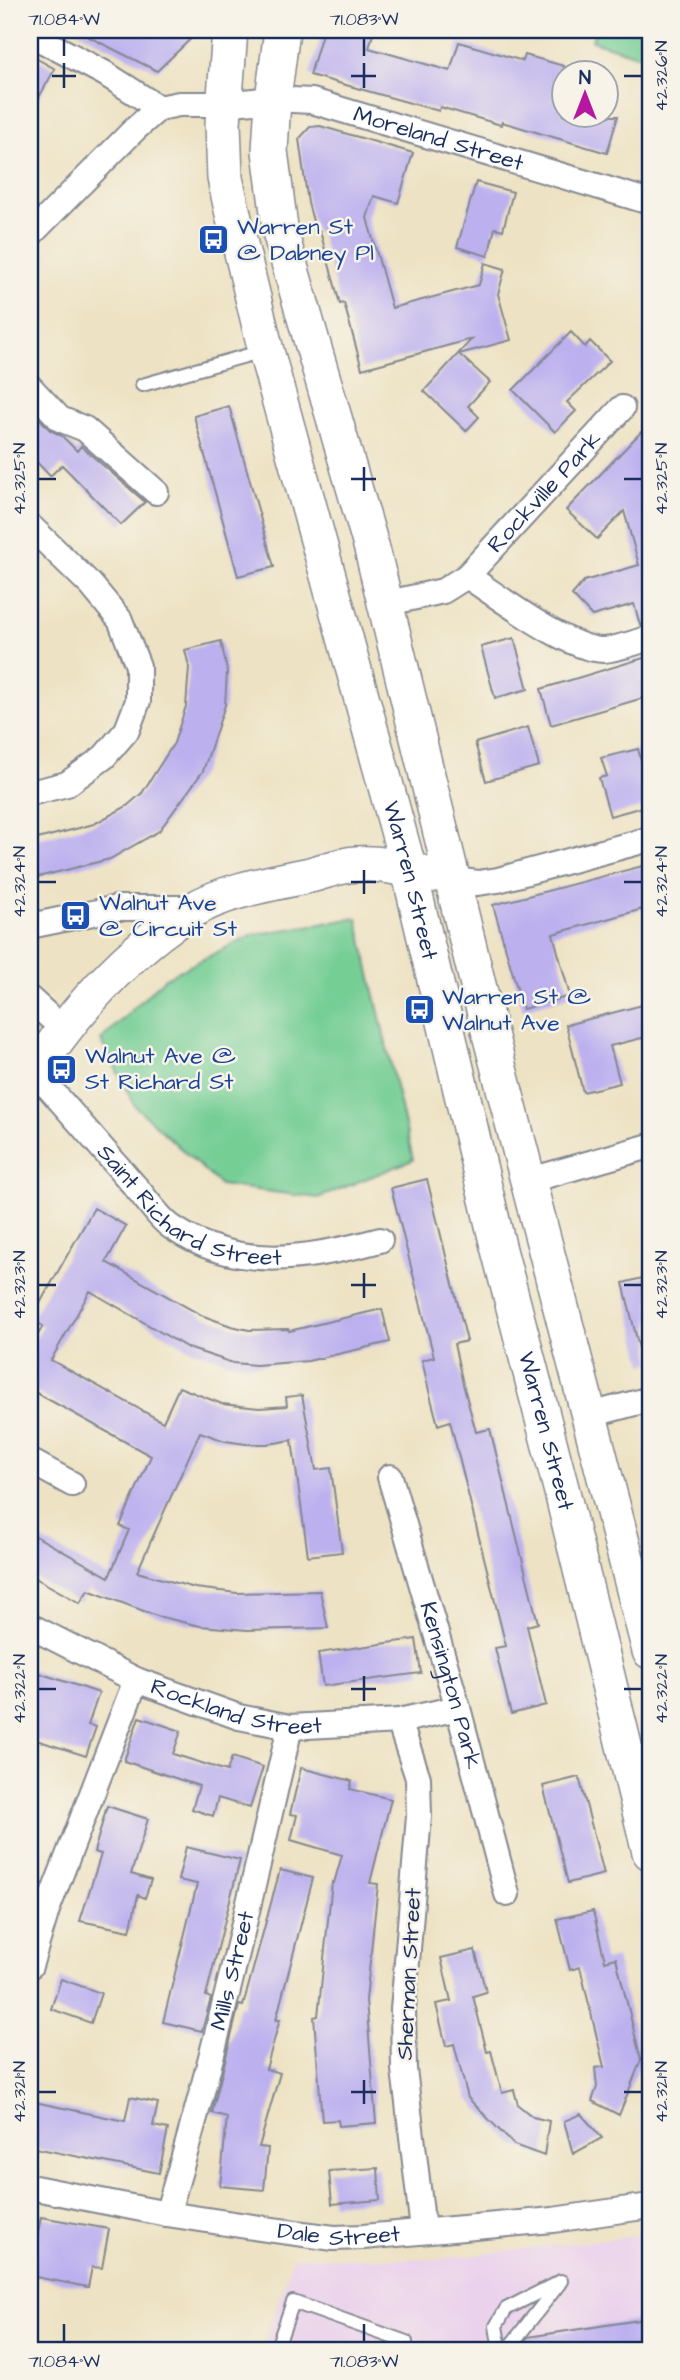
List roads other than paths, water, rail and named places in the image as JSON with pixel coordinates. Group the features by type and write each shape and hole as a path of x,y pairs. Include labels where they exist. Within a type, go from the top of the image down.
{"main road":[{"name":"Warren Street","path":"230,30 224,104 225,178 266,351 409,870 498,1246 646,1808 650,1852"},
{"name":"Warren Street","path":"282,30 270,150 281,235 372,549 489,1034 650,1651"},
{"path":"34,1064 112,976 195,908 240,891 355,864 385,864 454,880"}],"street":[{"path":"30,34 104,73 159,108 30,235"},
{"name":"Moreland Street","path":"159,108 179,104 224,104 273,99 312,101 650,202"},
{"path":"30,387 60,419 85,429 156,492"},
{"name":"Rockville Park","path":"384,604 443,590 467,576 622,408"},
{"path":"30,526 91,585 120,620 138,666 138,701 127,730 104,757 67,784 30,793"},
{"name":"Rockville Park","path":"467,576 565,639 585,647 604,650 650,638"},
{"path":"454,880 478,883 498,880 650,839"},
{"path":"30,926 117,908 195,908"},
{"path":"30,999 64,1030"},
{"name":"Saint Richard Street","path":"34,1064 171,1227 207,1247 242,1256 286,1259 336,1252 380,1240"},
{"path":"527,1181 650,1146"},
{"path":"590,1415 650,1399"},
{"path":"30,1461 72,1484"},
{"name":"Kensington Park","path":"390,1477 458,1708 507,1894"},
{"name":"Rockland Street","path":"30,1626 136,1680 239,1717 290,1727 399,1721 458,1708"},
{"path":"30,1966 47,1910 136,1680"},
{"name":"Sherman Street","path":"399,1721 418,1778 419,1816 403,2010 404,2069 423,2230"},
{"name":"Mills Street","path":"167,2214 184,2158 249,1902 290,1727"},
{"name":"Dale Street","path":"30,2187 167,2214 334,2238 553,2220 650,2206"}],"lane":[{"path":"142,385 266,351"},
{"path":"500,2350 496,2326 506,2309 561,2281 507,2350"},
{"path":"276,2350 293,2302 406,2342 404,2350"}],"place":[{"name":"Warren St @ Dabney Pl","path":"214,240"},
{"name":"Walnut Ave @ Circuit St","path":"76,916"},
{"name":"Warren St @ Walnut Ave","path":"419,1010"},
{"name":"Walnut Ave @ St Richard St","path":"62,1069"}]}
